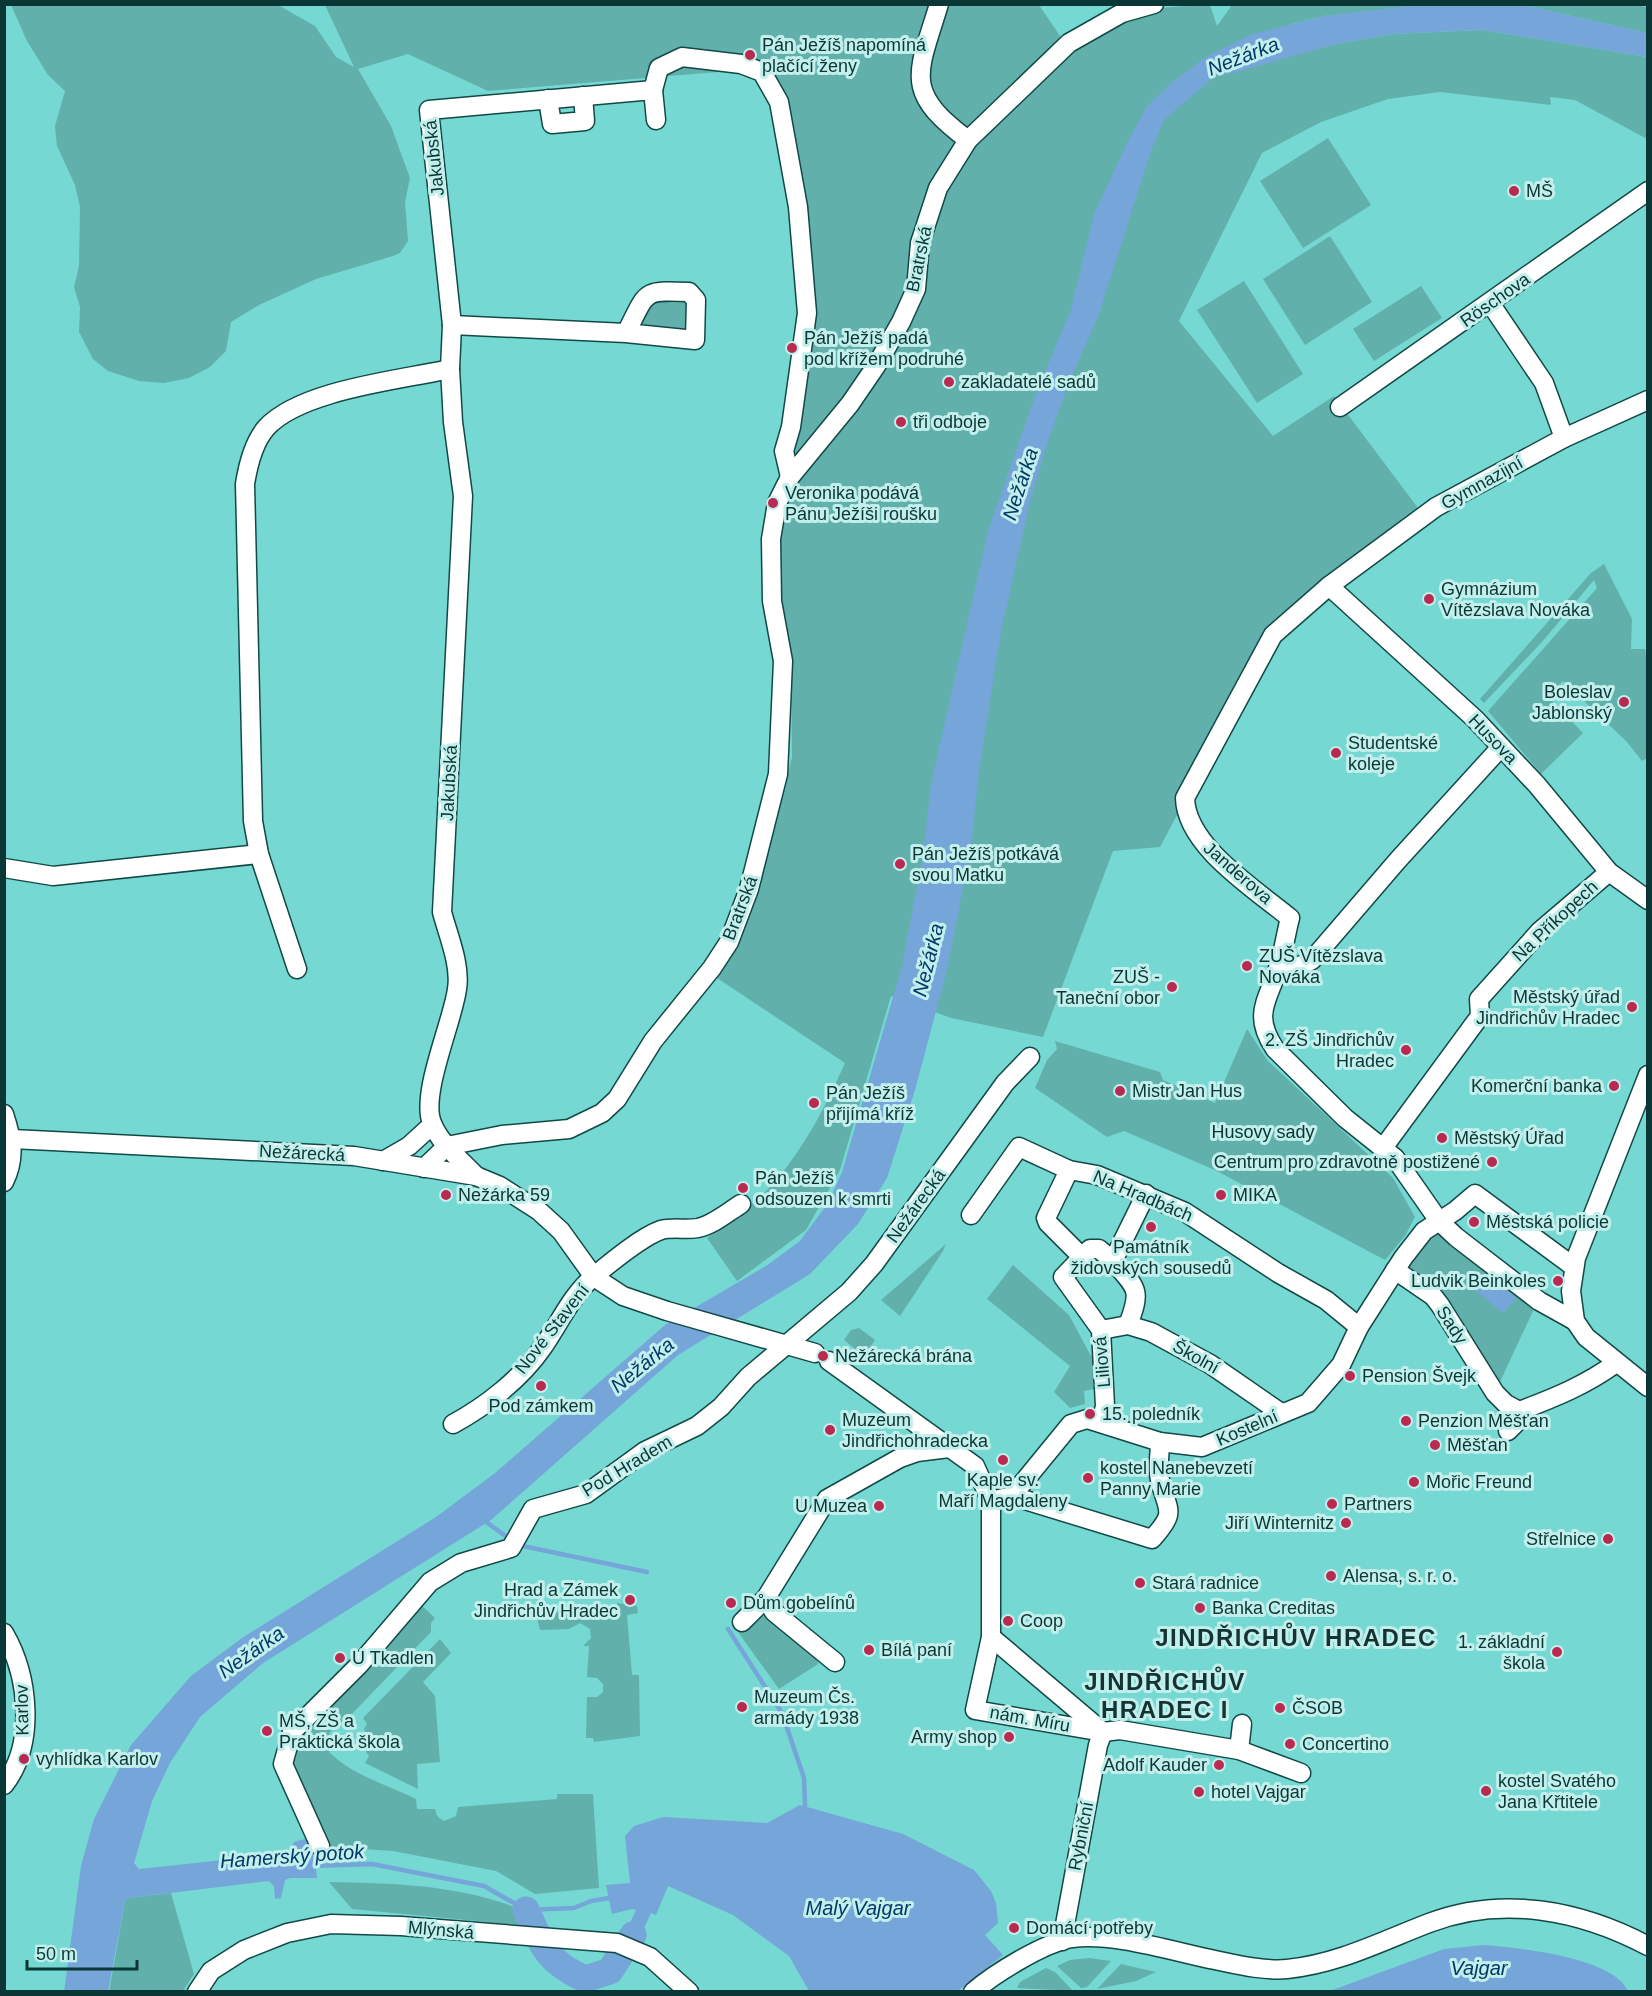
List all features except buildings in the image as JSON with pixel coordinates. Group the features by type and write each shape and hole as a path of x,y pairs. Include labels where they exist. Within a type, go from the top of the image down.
{"street":[{"path":"939,4 918,73 922,93 940,120 968,140"},
{"name":"Bratrská","path":"447,1146 502,1135 570,1129 602,1113 617,1099 653,1041 712,968 729,942 749,889 778,774 783,661 772,601 771,539 777,503 790,477 850,404 876,366 901,322 916,289 920,243 938,188 968,140 1069,44 1121,9 1154,4"},
{"path":"656,120 653,90 659,68 682,57 741,64 756,69 762,72 779,102 798,207 807,313 791,426 784,451 790,477"},
{"name":"Jakubská","path":"432,1125 430,1115 436,1065 458,988 456,968 442,912 463,496 453,422 450,369 452,325 429,110 653,90"},
{"path":"548,99 552,124 585,121 583,96"},
{"name":"Röschova","path":"1340,407 1647,191"},
{"path":"1490,303 1544,383 1564,438"},
{"path":"452,325 626,333"},
{"path":"297,969 259,854 254,821 245,484 253,453 266,428 295,406 323,396 450,369"},
{"name":"Gymnazijní","path":"1329,586 1437,507 1564,438 1647,400"},
{"name":"Husova","path":"1329,586 1464,709 1537,785 1609,872 1647,900"},
{"name":"Janderova","path":"1329,586 1273,635 1185,798 1189,823 1208,849 1290,918 1279,964 1263,1005 1262,1014 1266,1036 1287,1062 1345,1118 1383,1148 1404,1169 1438,1221 1539,1301 1575,1321"},
{"path":"1279,964 1289,968 1301,966 1312,960 1398,860 1501,747"},
{"path":"4,868 53,876 259,854"},
{"name":"Na Příkopech","path":"1383,1148 1480,1016 1479,999 1540,931 1609,872"},
{"name":"Nežárecká","path":"789,1344 849,1292 874,1264 1005,1083 1030,1057"},
{"path":"1647,1076 1574,1267 1570,1291 1575,1321 1586,1336 1647,1387"},
{"path":"4,1114 12,1139 13,1158 4,1182"},
{"path":"383,1161 409,1146 432,1125 447,1146 476,1176"},
{"name":"Nežárecká","path":"12,1139 354,1156 476,1176 500,1186 539,1210 561,1231 594,1277 624,1296 667,1311 789,1344 822,1357 975,1466 992,1501"},
{"path":"424,1168 447,1146"},
{"name":"Na Hradbách","path":"970,1215 1019,1147 1069,1170 1097,1175 1185,1212 1278,1273 1326,1300 1359,1327"},
{"path":"1069,1170 1046,1218 1048,1223 1082,1257 1090,1248 1099,1250 1113,1261 1133,1284 1138,1299 1128,1325"},
{"path":"1113,1261 1146,1194"},
{"path":"1395,1270 1425,1232 1475,1194 1574,1267"},
{"path":"594,1277 651,1235 663,1230 699,1228 741,1204"},
{"name":"Liliová","path":"1082,1257 1063,1276 1101,1330 1105,1406 1101,1423"},
{"name":"Kostelní","path":"1012,1496 1071,1425 1087,1419 1160,1442 1202,1447 1308,1403 1341,1365 1359,1327 1395,1270"},
{"name":"Sady","path":"1395,1270 1433,1296 1495,1393 1506,1404 1519,1411"},
{"name":"Nové Stavení","path":"453,1424 479,1410 523,1370 543,1347 551,1331 583,1287 594,1277"},
{"name":"Školní","path":"1101,1330 1128,1325 1151,1332 1210,1364 1281,1413"},
{"name":"Pod Hradem","path":"320,1846 283,1764 292,1732 359,1665 430,1582 461,1563 516,1542 534,1509 586,1494 645,1450 697,1426 721,1407 748,1377 789,1344"},
{"path":"1508,1431 1520,1419 1519,1411 1567,1393 1597,1377 1616,1363"},
{"path":"1103,1732 992,1637 992,1501 1012,1496 1152,1539 1164,1527 1170,1505 1159,1478 1160,1442"},
{"path":"742,1622 766,1598 818,1513 834,1493 900,1458 917,1452 949,1448"},
{"path":"766,1598 774,1612 835,1662"},
{"name":"Karlov","path":"4,1633 25,1690 23,1741 17,1769 4,1785"},
{"name":"nám. Míru","path":"992,1637 975,1710 1103,1732 1120,1730 1239,1750 1301,1773"},
{"path":"1239,1750 1242,1724"},
{"name":"Rybniční","path":"1062,1941 1087,1802 1103,1732"},
{"path":"978,1988 1015,1963 1062,1941 1095,1938 1153,1946 1252,1968 1284,1970 1332,1962 1431,1922 1461,1913 1520,1907 1588,1921 1647,1946"},
{"name":"Mlýnská","path":"196,1992 211,1971 244,1950 287,1933 331,1924 617,1943 636,1949 666,1969 689,1992"}],"green space":[{"path":"1627,4 1647,7 1647,33 1523,5"},
{"path":"11,5 278,5 315,26 336,57 354,67 325,5 1039,5 1071,52 1096,35 1123,21 1149,10 1166,7 1210,5 1217,26 1232,5 1426,5 1324,16 1292,24 1269,61 1336,44 1392,34 1482,30 1647,57 1647,139 1575,100 1550,97 1551,105 1440,92 1388,99 1321,122 1262,153 1179,321 1273,436 1334,396 1424,516 1273,635 1160,847 1113,851 1043,1037 951,1018 891,996 840,1170 806,1230 737,1281 707,1238 753,1203 778,1178 815,1123 845,1063 717,978 767,855 792,757 791,663 778,602 775,554 811,312 809,218 787,109 768,68 488,91 408,54 358,69 391,126 410,178 405,202 408,241 400,253 316,279 259,305 231,322 226,351 210,367 189,378 164,383 139,381 108,371 93,359 79,332 80,307 74,287 79,266 80,207 75,185 57,146 55,126 65,91 48,75 27,41"},
{"path":"1328,138 1371,205 1303,248 1260,181"},
{"path":"1330,236 1372,302 1305,345 1263,279"},
{"path":"1244,281 1303,374 1257,403 1197,310"},
{"path":"1421,286 1442,318 1374,361 1353,329"},
{"path":"654,295 686,299 685,329 638,325"},
{"path":"1604,564 1632,619 1631,649 1645,649 1647,758 1642,761 1627,742 1563,681 1548,697 1583,733 1541,774 1488,711 1597,588 1594,580 1542,642 1484,703 1480,699 1591,573"},
{"name":"Husovy sady","path":"1247,1029 1268,1061 1393,1178 1415,1217 1405,1236 1385,1260 1215,1170 1124,1131 1107,1137 1035,1088 1047,1060 1057,1049 1055,1041 1160,1072 1163,1080 1215,1103"},
{"path":"1442,1233 1534,1309 1498,1386 1493,1380 1492,1370 1459,1330 1461,1318 1448,1300 1441,1300 1408,1275 1406,1266 1430,1234"},
{"path":"946,1244 900,1316 881,1300"},
{"path":"1013,1265 1069,1315 1091,1356 1096,1356 1099,1388 1084,1391 1085,1404 1070,1408 1054,1392 1070,1366 987,1299"},
{"path":"859,1328 875,1340 864,1356 844,1340 851,1330"},
{"path":"419,1603 435,1618 431,1623 431,1632 346,1720 332,1729 328,1737 330,1753 360,1774 416,1799 417,1809 435,1809 437,1816 444,1821 456,1816 458,1807 557,1799 557,1794 593,1794 599,1888 535,1894 496,1871 393,1851 330,1847 291,1770 298,1734"},
{"path":"617,1603 637,1606 638,1613 627,1615 632,1675 639,1675 640,1736 594,1742 593,1738 586,1738 587,1697 597,1697 603,1692 603,1684 597,1678 587,1677 589,1646 583,1646 591,1638 590,1629 580,1623 569,1629 540,1630 537,1618 555,1612 616,1616"},
{"path":"757,1611 817,1657 818,1664 779,1689 738,1632"},
{"path":"440,1639 451,1653 423,1682 435,1696 440,1762 417,1764 418,1789 365,1763 369,1756 366,1752 369,1745 364,1729 367,1724 363,1718"},
{"path":"329,1882 427,1887 475,1895 522,1910 529,1926 352,1909"},
{"path":"171,1893 194,1974 183,1991 109,1992 125,1901 129,1898"},
{"path":"1089,1958 1111,1961 1087,1987 1081,1988 1057,1966 1070,1960"},
{"path":"1121,1964 1156,1972 1136,1981 1097,1989"},
{"path":"1046,1968 1055,1972 1073,1991 1017,1988 1020,1982"}],"water":[{"name":"Nežárka","path":"1426,4 1523,5 1647,33 1647,57 1482,30 1392,34 1336,44 1233,73 1216,75 1164,120 1151,151 1098,317 1069,382 1045,450 1029,506 1001,631 980,764 970,851 947,970 915,1090 887,1178 858,1224 810,1274 678,1355 491,1520 263,1663 200,1717 170,1763 152,1801 134,1863 139,1869 288,1853 294,1842 308,1838 314,1850 317,1878 285,1880 281,1898 275,1899 274,1886 269,1881 129,1898 125,1901 108,1991 64,1992 81,1866 94,1819 131,1745 191,1676 242,1638 436,1517 495,1473 665,1325 766,1266 800,1241 828,1203 842,1172 902,966 923,855 931,784 988,531 1038,388 1071,310 1094,214 1128,141 1147,106 1171,83 1207,56 1253,34 1324,16"},
{"path":"1487,1274 1516,1298 1503,1313 1474,1289"},
{"name":"Malý Vajgar","path":"800,1805 903,1834 974,1870 991,1891 996,1903 998,1923 985,1935 1003,1955 958,1991 809,1991 789,1956 733,1915 668,1886 656,1915 651,1913 640,1937 626,1932 636,1910 612,1914 606,1885 630,1883 625,1836 634,1826 663,1817 767,1823"},
{"name":"Vajgar","path":"1484,1945 1541,1952 1585,1962 1619,1979 1628,1991 1330,1991 1444,1949"}],"waterway":[{"path":"482,1519 511,1540"},
{"path":"518,1545 647,1572"},
{"path":"728,1629 782,1713 804,1778 805,1806"},
{"name":"Hamerský potok","path":"310,1866 372,1864 484,1886 526,1910 574,1908 591,1901 615,1897"},
{"path":"526,1910 547,1952 562,1966 585,1979 610,1971 633,1935"}],"place":[{"name":"Pán Ježíš napomíná plačící ženy","path":"750,55"},
{"name":"MŠ","path":"1514,191"},
{"name":"Pán Ježíš padá pod křížem podruhé","path":"792,348"},
{"name":"zakladatelé sadů","path":"949,382"},
{"name":"tři odboje","path":"901,422"},
{"name":"Veronika podává Pánu Ježíši roušku","path":"773,503"},
{"name":"Gymnázium Vítězslava Nováka","path":"1429,599"},
{"name":"Boleslav Jablonský","path":"1624,702"},
{"name":"Studentské koleje","path":"1336,753"},
{"name":"Pán Ježíš potkává svou Matku","path":"900,864"},
{"name":"ZUŠ Vítězslava Nováka","path":"1247,966"},
{"name":"ZUŠ - Taneční obor","path":"1172,987"},
{"name":"Městský úřad Jindřichův Hradec","path":"1632,1007"},
{"name":"2. ZŠ Jindřichův Hradec","path":"1406,1050"},
{"name":"Komerční banka","path":"1614,1086"},
{"name":"Mistr Jan Hus","path":"1120,1091"},
{"name":"Pán Ježíš přijímá kříž","path":"814,1103"},
{"name":"Městský Úřad","path":"1442,1138"},
{"name":"Centrum pro zdravotně postižené","path":"1492,1162"},
{"name":"Pán Ježíš odsouzen k smrti","path":"743,1188"},
{"name":"Nežárka 59","path":"446,1195"},
{"name":"MIKA","path":"1221,1195"},
{"name":"Městská policie","path":"1474,1222"},
{"name":"Památník židovských sousedů","path":"1151,1227"},
{"name":"Ludvik Beinkoles","path":"1558,1281"},
{"name":"Nežárecká brána","path":"823,1356"},
{"name":"Pension Švejk","path":"1350,1376"},
{"name":"Pod zámkem","path":"541,1386"},
{"name":"15. poledník","path":"1090,1414"},
{"name":"Penzion Měšťan","path":"1406,1421"},
{"name":"Muzeum Jindřichohradecka","path":"830,1430"},
{"name":"Měšťan","path":"1435,1445"},
{"name":"Kaple sv. Maří Magdaleny","path":"1003,1460"},
{"name":"kostel Nanebevzetí Panny Marie","path":"1088,1478"},
{"name":"Mořic Freund","path":"1414,1482"},
{"name":"Partners","path":"1332,1504"},
{"name":"U Muzea","path":"879,1506"},
{"name":"Jiří Winternitz","path":"1346,1523"},
{"name":"Střelnice","path":"1608,1539"},
{"name":"Alensa, s. r. o.","path":"1331,1576"},
{"name":"Stará radnice","path":"1140,1583"},
{"name":"Hrad a Zámek Jindřichův Hradec","path":"630,1600"},
{"name":"Dům gobelínů","path":"731,1603"},
{"name":"Banka Creditas","path":"1200,1608"},
{"name":"Coop","path":"1008,1621"},
{"name":"Bílá paní","path":"869,1650"},
{"name":"1. základní škola","path":"1557,1652"},
{"name":"U Tkadlen","path":"340,1658"},
{"name":"Muzeum Čs. armády 1938","path":"742,1707"},
{"name":"ČSOB","path":"1280,1708"},
{"name":"MŠ, ZŠ a Praktická škola","path":"267,1731"},
{"name":"Army shop","path":"1009,1737"},
{"name":"Concertino","path":"1290,1744"},
{"name":"vyhlídka Karlov","path":"24,1759"},
{"name":"Adolf Kauder","path":"1219,1765"},
{"name":"kostel Svatého Jana Křtitele","path":"1486,1791"},
{"name":"hotel Vajgar","path":"1199,1792"},
{"name":"Domácí potřeby","path":"1014,1928"}],"district":[{"name":"JINDŘICHŮV HRADEC","path":"1296,1638"},
{"name":"JINDŘICHŮV HRADEC I","path":"1165,1696"}]}
